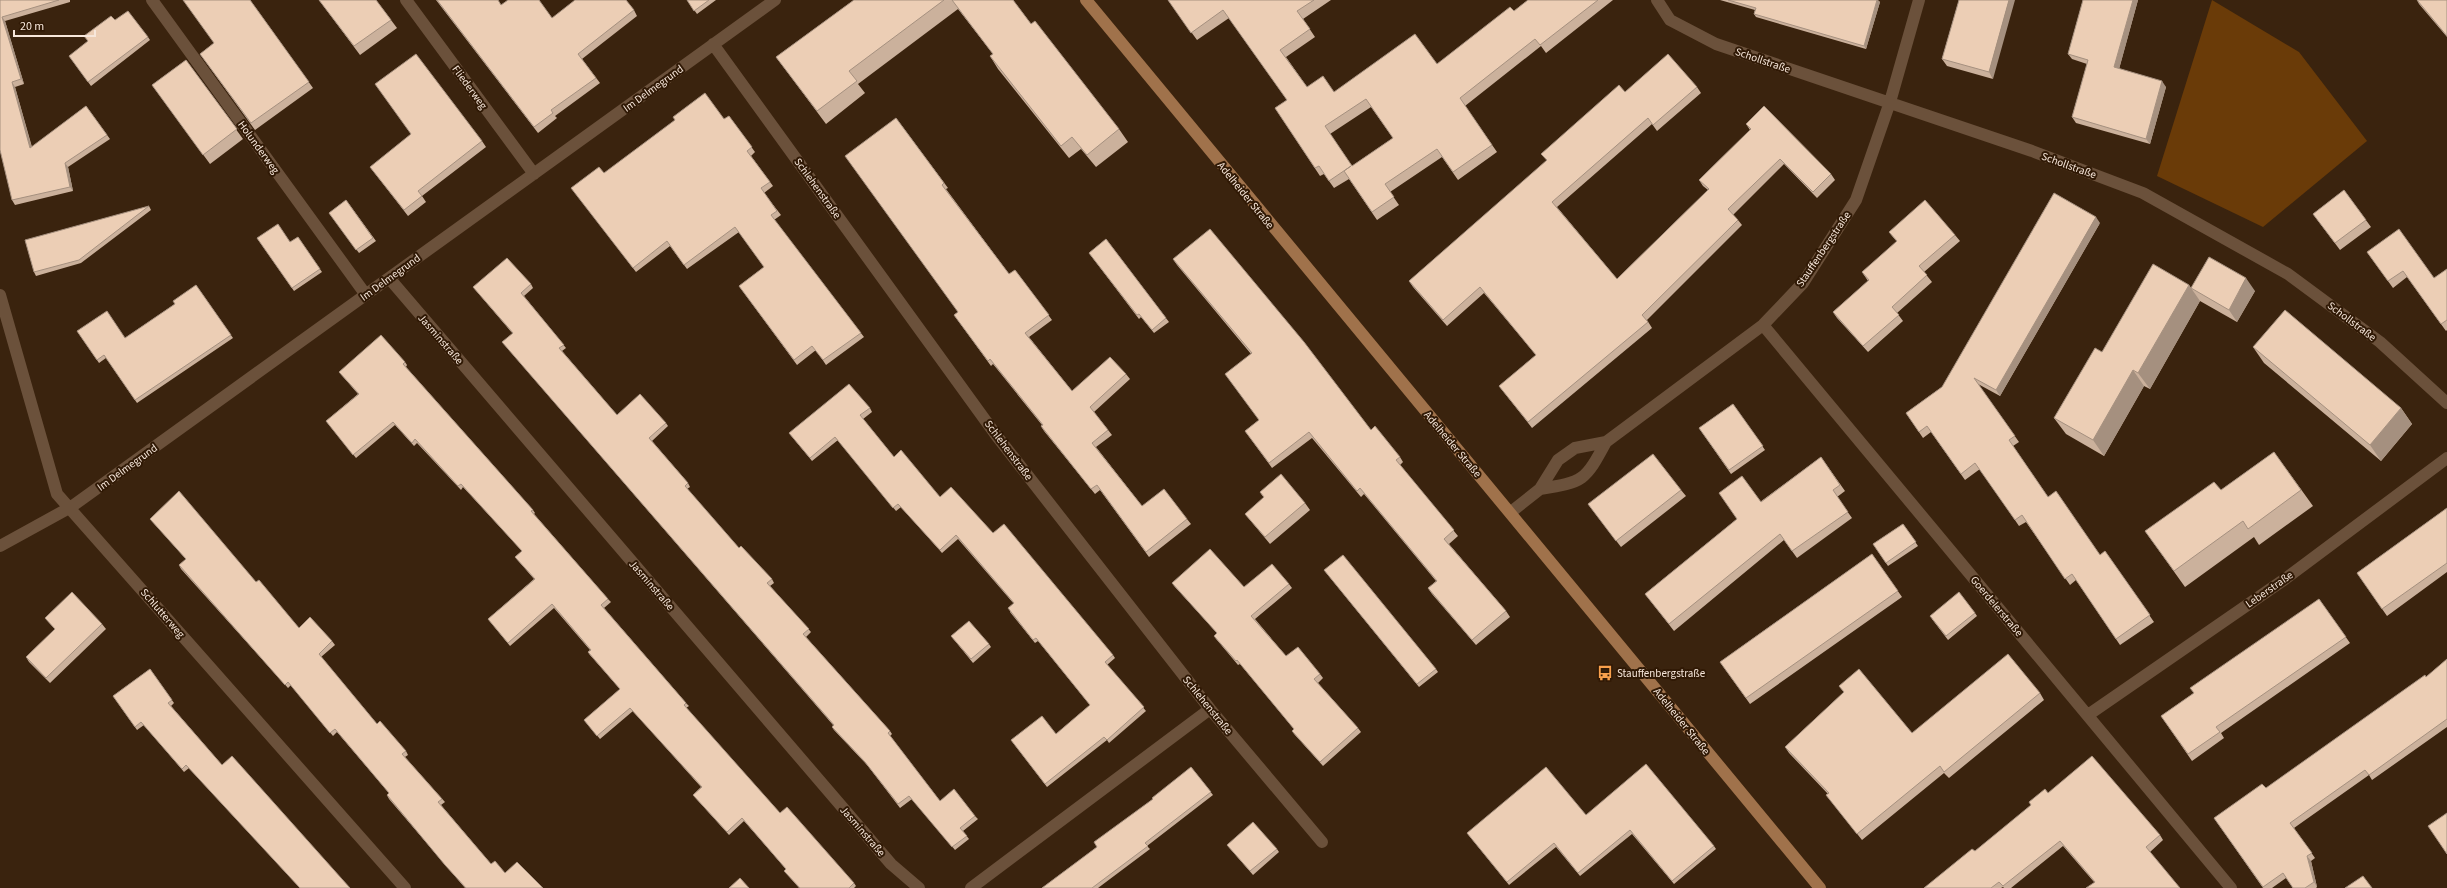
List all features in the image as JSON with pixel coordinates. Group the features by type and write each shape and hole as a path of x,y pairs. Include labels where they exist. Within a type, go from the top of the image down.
{"main road":[{"name":"Adelheider Straße","path":"1086,0 1247,198 1511,512 1820,888"}],"street":[{"name":"Holunderweg","path":"152,0 366,295"},
{"name":"Fliederweg","path":"406,0 534,174"},
{"name":"Im Delmegrund","path":"0,546 71,508 774,0"},
{"name":"Schollstraße","path":"1657,0 1670,20 1716,44 1890,102 2143,193 2288,274 2380,342 2447,403"},
{"name":"Stauffenbergstraße","path":"1540,488 1571,484 1590,472 1606,442 1763,325 1803,283 1856,200 1890,102 1918,0"},
{"name":"Schlehenstraße","path":"714,44 996,434 1210,709 1322,842"},
{"name":"Jasminstraße","path":"388,278 891,864 919,888"},
{"name":"Schlutterweg","path":"0,295 57,494 71,508 405,888"},
{"name":"Goerdelerstraße","path":"1763,325 2231,888"},
{"name":"Stauffenbergstraße","path":"1511,512 1540,488 1558,460 1575,448 1606,442"},
{"name":"Leberstraße","path":"2088,715 2285,579 2447,458"},
{"path":"972,888 1210,709"}],"shaded area":[{"path":"2212,0 2299,52 2367,141 2263,227 2157,176"}],"building":[{"path":"0,0 59,0 2,17 21,79 12,82 30,148 86,106 107,135 65,163 70,187 12,200 0,150"},
{"path":"183,0 250,0 309,82 251,123 200,54 214,43"},
{"path":"319,0 376,0 391,20 354,46"},
{"path":"437,0 498,0 501,5 508,0 539,0 552,18 575,0 626,0 634,10 578,54 596,78 551,110 553,113 534,127"},
{"path":"687,0 709,0 694,11"},
{"path":"854,0 944,0 849,71 857,81 817,111 776,57"},
{"path":"952,0 1013,0 1031,24 1035,21 1119,129 1087,155 1072,137 1061,146 990,56 993,54"},
{"path":"1168,0 1314,0 1297,11 1310,29 1280,50 1307,87 1323,76 1334,92 1415,34 1437,64 1510,7 1514,11 1528,0 1598,0 1540,45 1535,39 1460,98 1492,145 1453,172 1437,149 1385,184 1394,197 1372,212 1344,171 1351,166 1329,181 1319,166 1315,168 1275,108 1287,100 1223,10 1191,33","holes":["1366,99 1393,138 1352,166 1325,126"]},
{"path":"1728,0 1877,0 1864,46 1754,14 1756,8"},
{"path":"1959,0 2009,0 1989,72 1942,59"},
{"path":"2083,0 2133,0 2114,67 2162,81 2146,139 2072,117 2088,60 2068,54"},
{"path":"2417,0 2447,0 2447,36"},
{"path":"128,11 148,37 88,82 69,56 88,41 84,36 111,16 115,20"},
{"path":"416,54 482,141 418,191 422,196 404,210 370,167 411,134 375,84"},
{"path":"1668,54 1697,87 1653,125 1648,118 1552,202 1617,279 1709,189 1699,180 1751,129 1746,124 1764,106 1831,174 1813,192 1780,159 1728,209 1738,220 1642,315 1648,322 1528,422 1499,386 1536,355 1480,287 1443,320 1409,281 1547,160 1541,154 1619,85 1625,92"},
{"path":"186,60 237,129 203,155 152,85"},
{"path":"705,93 724,119 729,116 752,147 747,151 770,182 761,188 777,211 771,215 861,333 823,360 812,346 794,360 739,286 764,267 735,227 684,265 667,241 633,268 571,188 599,167 604,173 675,120 673,117"},
{"path":"896,118 944,183 942,185 1009,274 1015,270 1049,315 1025,333 1072,391 1110,357 1126,374 1090,407 1108,430 1092,443 1142,506 1164,489 1187,519 1146,552 1097,485 1091,489 1041,426 1043,425 990,359 988,361 954,315 958,312 845,156"},
{"path":"2344,190 2366,220 2335,243 2313,214"},
{"path":"2054,193 2096,217 1996,390 1974,378 2015,436 2009,440 2048,497 2056,491 2100,555 2105,551 2150,615 2116,639 2072,574 2065,579 2022,515 2015,520 1975,463 1961,474 1927,426 1919,432 1906,413 1942,387"},
{"path":"346,200 373,238 356,250 329,213"},
{"path":"1925,200 1955,235 1919,266 1927,275 1892,307 1899,315 1863,346 1833,312 1869,280 1862,272 1897,241 1889,232"},
{"path":"149,206 79,260 34,272 25,240"},
{"path":"278,224 290,242 298,237 320,269 292,288 257,238"},
{"path":"1210,229 1304,342 1371,430 1375,426 1400,457 1396,460 1454,530 1444,539 1506,611 1472,640 1428,588 1437,581 1360,488 1357,491 1309,432 1269,463 1245,431 1259,420 1225,374 1252,353 1173,259"},
{"path":"2399,229 2434,278 2447,269 2447,320 2441,324 2403,271 2388,281 2367,252"},
{"path":"1106,239 1166,318 1152,330 1139,314 1137,315 1089,253"},
{"path":"2209,257 2246,278 2229,310 2191,288"},
{"path":"507,258 531,284 521,293 564,345 559,348 617,415 640,394 666,423 649,438 688,483 685,486 739,548 741,546 772,579 767,583 809,629 803,634 890,731 888,733 940,801 954,789 975,816 960,828 967,836 952,847 909,796 898,804 865,762 832,727 834,725 502,342 513,333 473,287"},
{"path":"2153,264 2189,285 2138,373 2133,370 2093,440 2054,418 2095,348 2102,352"},
{"path":"196,285 231,335 135,400 104,355 97,360 77,331 107,311 125,338 175,304 173,301"},
{"path":"2285,310 2401,408 2370,445 2253,347"},
{"path":"381,335 405,362 403,364 533,510 531,511 608,599 601,605 686,703 684,705 780,813 787,807 854,883 849,888 800,888 784,871 786,869 742,818 727,832 693,795 702,787 630,708 597,736 584,720 620,689 588,652 591,650 552,604 508,643 488,619 535,579 515,557 522,551 461,484 458,486 415,439 412,443 393,422 353,455 326,421 359,394 339,372"},
{"path":"849,384 870,408 860,415 894,457 901,450 940,497 951,487 993,533 1004,524 1113,655 1105,662 1144,707 1107,740 1104,737 1045,784 1011,740 1042,716 1056,734 1090,705 1036,638 1033,640 1008,608 1014,603 956,535 940,550 898,504 893,508 835,437 810,458 789,433"},
{"path":"1733,404 1763,446 1729,470 1699,428"},
{"path":"2274,452 2301,490 2248,529 2243,521 2174,571 2145,531 2214,482 2221,490"},
{"path":"1653,454 1681,490 1616,541 1588,504"},
{"path":"1821,457 1840,485 1833,490 1848,512 1792,551 1780,534 1669,624 1645,594 1737,519 1719,493 1742,476 1761,502"},
{"path":"1281,474 1305,503 1265,537 1245,514 1264,497 1260,492"},
{"path":"179,491 256,582 259,580 299,628 310,617 332,641 319,654 377,724 380,721 406,751 402,754 442,799 438,802 491,864 495,861 505,873 517,862 543,888 466,888 387,795 389,793 335,729 330,733 288,682 285,685 179,565 186,559 150,519"},
{"path":"2447,508 2447,563 2382,609 2357,573"},
{"path":"1903,524 1916,542 1886,563 1873,544"},
{"path":"1210,549 1244,587 1272,564 1289,584 1251,616 1286,656 1298,647 1320,674 1314,679 1358,728 1320,762 1292,731 1294,729 1237,660 1236,661 1214,636 1217,633 1172,583"},
{"path":"1872,554 1898,591 1746,698 1720,662"},
{"path":"1343,555 1436,669 1417,684 1324,570"},
{"path":"72,592 102,624 46,678 26,657 55,629 45,618"},
{"path":"1959,592 1975,613 1946,636 1930,616"},
{"path":"2319,599 2346,637 2216,727 2220,732 2188,754 2161,716 2194,693 2190,688"},
{"path":"969,621 989,644 971,659 951,636"},
{"path":"2008,654 2040,693 1944,772 1940,766 1857,834 1826,795 1829,793 1785,747 1844,692 1839,686 1859,669 1912,733"},
{"path":"2447,659 2447,719 2369,775 2365,770 2290,823 2312,853 2307,856 2314,882 2305,888 2293,888 2283,873 2263,887 2214,818 2262,784 2266,788 2425,675 2426,677"},
{"path":"150,669 172,700 168,703 222,765 232,756 350,888 300,888 186,765 182,769 141,722 135,727 113,696"},
{"path":"2092,756 2160,835 2146,847 2180,888 2086,888 2095,882 2060,841 2003,886 1999,882 1991,888 1924,888 1972,849 1975,851 2031,805 2029,802 2045,789 2048,793"},
{"path":"1646,764 1714,846 1672,881 1630,830 1578,873 1554,843 1507,882 1467,833 1546,767 1586,815"},
{"path":"1191,767 1211,792 1145,843 1148,846 1092,888 1042,888 1097,847 1094,842 1153,799 1152,798"},
{"path":"2447,813 2447,854 2428,826"},
{"path":"1253,822 1277,849 1250,871 1227,845"},
{"path":"2363,876 2372,888 2345,888"},
{"path":"740,878 749,888 729,888"}],"place":[{"name":"Stauffenbergstraße","path":"1605,673"}]}
